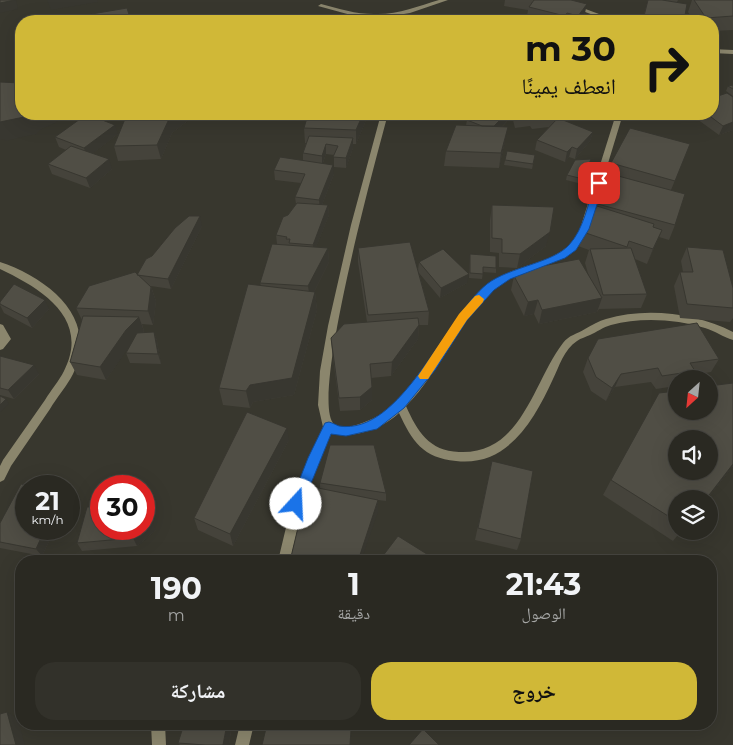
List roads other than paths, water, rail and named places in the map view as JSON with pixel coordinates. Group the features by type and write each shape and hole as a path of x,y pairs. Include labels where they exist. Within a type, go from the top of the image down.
{"street":[{"path":"391,15 445,0"},
{"path":"555,0 597,15"},
{"path":"321,6 366,15"},
{"path":"730,52 733,60"},
{"path":"383,120 332,326 324,393 324,418 334,430 346,431 373,426 400,405 431,366 463,317 490,287 507,277 562,256 579,240 607,159 617,120"},
{"path":"0,264 49,292 72,318 78,337 74,361 69,372 7,463 0,477"},
{"path":"400,405 413,432 424,446 443,456 462,457 488,453 507,443 540,395 559,356 571,340 606,323 628,318 659,317 698,324 724,331 733,336"},
{"path":"0,328 6,338 0,346"},
{"path":"285,555 300,494 329,426"},
{"path":"158,730 159,745"},
{"path":"242,745 246,730"}]}
